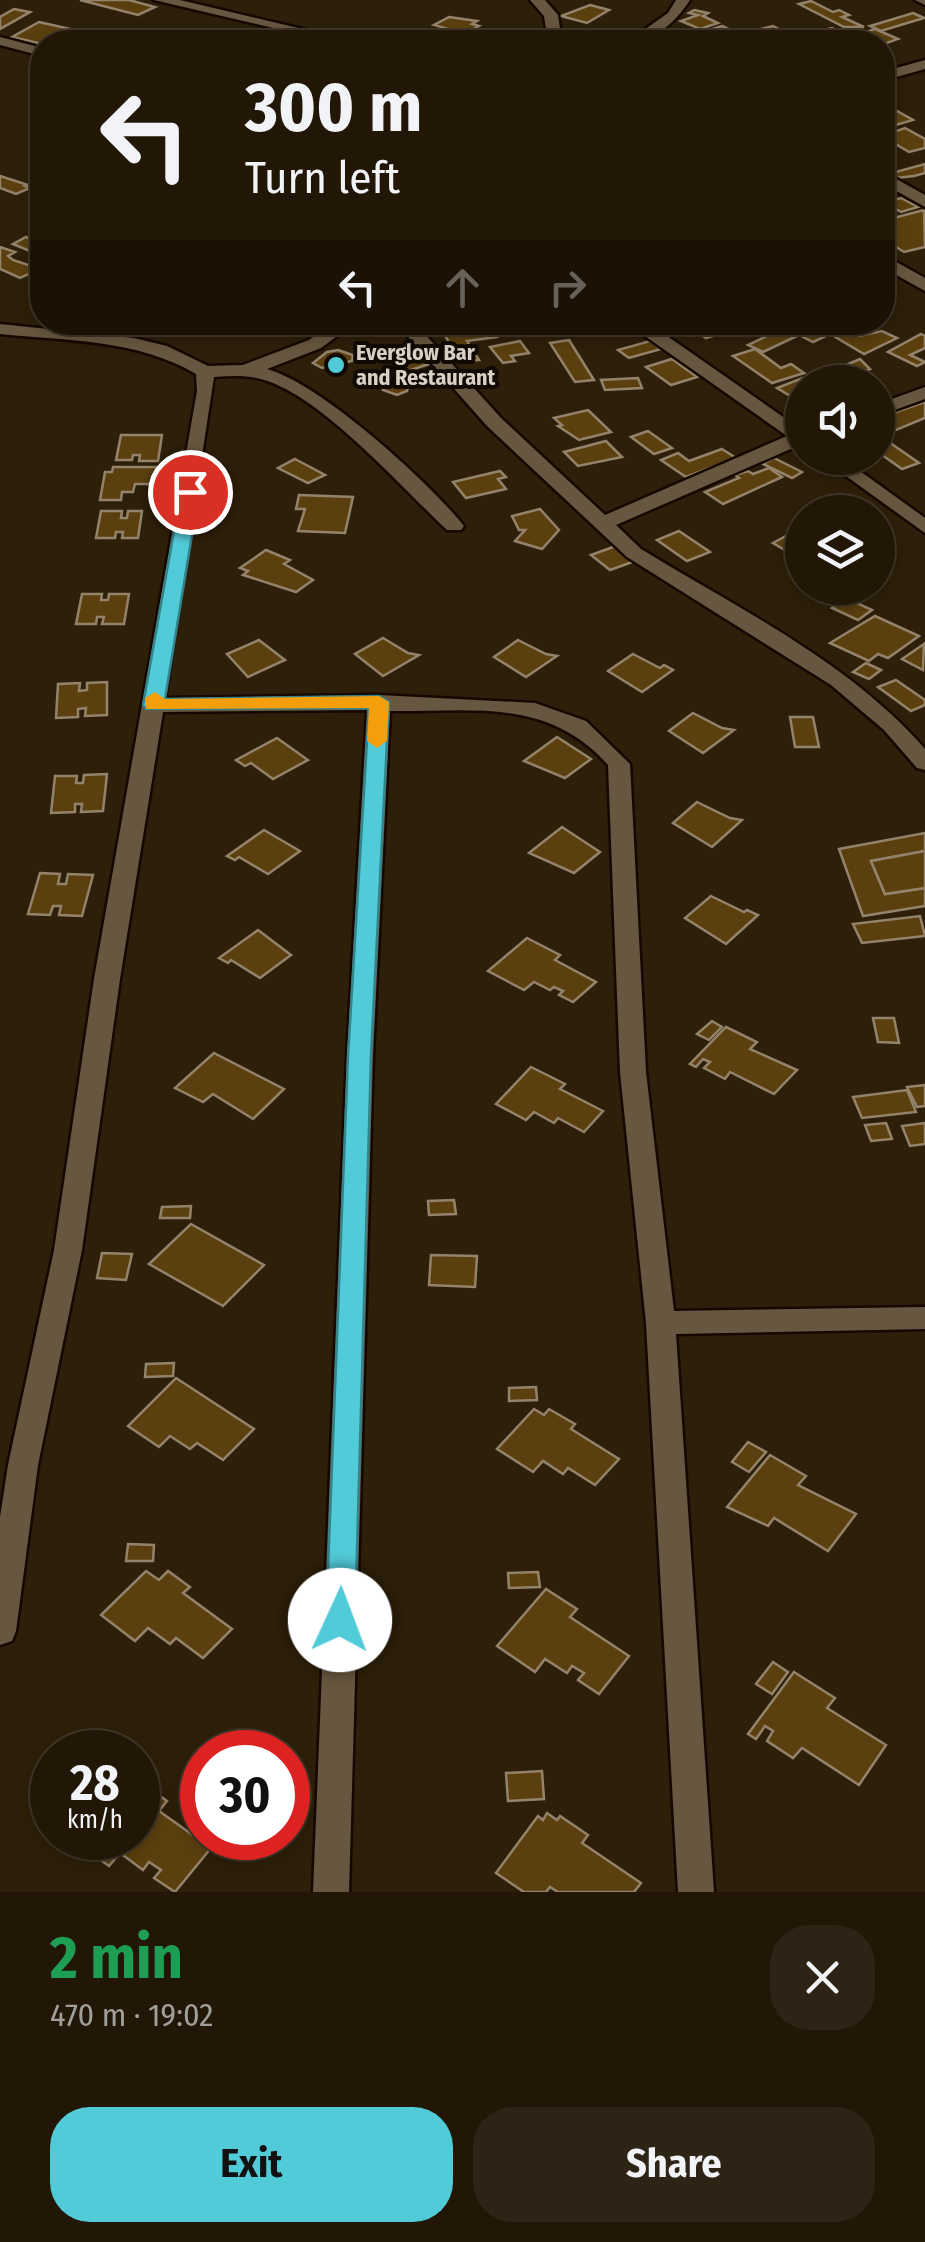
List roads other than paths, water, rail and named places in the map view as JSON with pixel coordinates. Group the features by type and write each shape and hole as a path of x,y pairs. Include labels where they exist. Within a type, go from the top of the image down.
{"street":[{"path":"162,0 296,30"},
{"path":"537,0 551,15 553,30"},
{"path":"656,30 683,0"},
{"path":"0,41 30,49"},
{"path":"895,73 925,64"},
{"path":"895,184 925,202"},
{"path":"895,267 925,286"},
{"path":"0,329 30,333"},
{"path":"51,335 144,346 184,356 204,372 244,371 272,376 333,416 454,526"},
{"path":"244,371 315,344 328,335"},
{"path":"416,335 494,422 634,553 839,680 892,726 925,763"},
{"path":"653,335 785,425"},
{"path":"0,1631 11,1464 68,1250 107,979 206,391 204,372"},
{"path":"895,404 925,394"},
{"path":"605,522 785,444"},
{"path":"853,475 925,527"},
{"path":"154,705 379,702 521,709 556,715 600,741 620,764 633,1072 661,1322 696,1892"},
{"path":"331,1892 360,1056 379,702"},
{"path":"661,1322 925,1318"}],"place":[{"name":"Everglow Bar and Restaurant","path":"336,365"}]}
